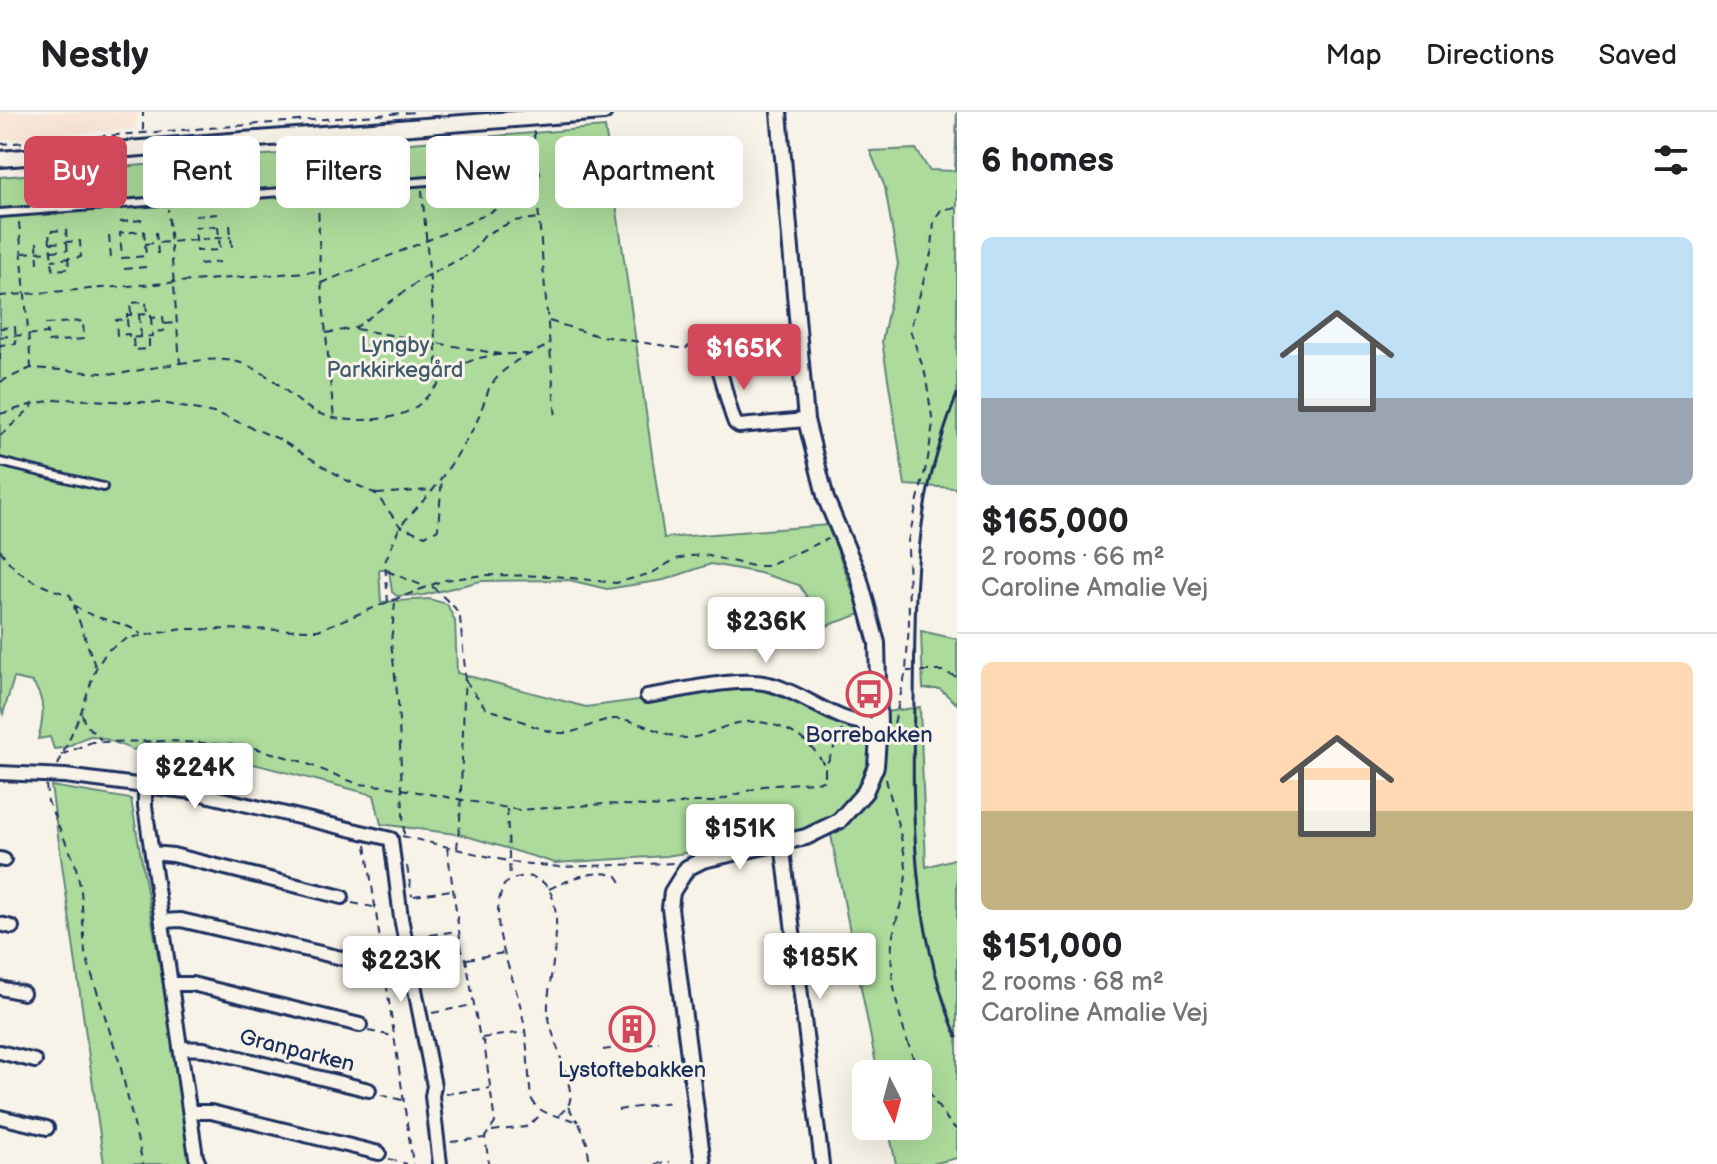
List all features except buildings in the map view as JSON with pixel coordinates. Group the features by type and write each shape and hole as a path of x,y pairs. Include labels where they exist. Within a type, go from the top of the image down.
{"street":[{"path":"0,159 604,112"},
{"path":"703,1164 670,908 672,892 687,868 703,860 782,843 822,831 839,821 865,792 876,766 879,725 877,643 869,608 826,499 806,420 779,112"},
{"path":"703,336 721,368 735,423 739,426 806,420"},
{"path":"647,696 730,684 761,683 776,686 846,721 879,725"},
{"path":"0,773 193,792 364,833 391,836 405,938 434,1086 432,1096 440,1164"},
{"path":"145,785 145,806 199,1164"},
{"path":"782,843 822,1164"},
{"path":"152,853 173,855 342,897"},
{"path":"162,921 181,920 350,960"},
{"name":"Granparken","path":"171,984 192,984 360,1025"},
{"path":"0,988 23,993"},
{"name":"Granparken","path":"180,1048 204,1049 369,1090"},
{"path":"0,1052 35,1061"},
{"path":"190,1112 211,1112 379,1153"},
{"path":"0,1117 47,1128"}],"lane":[{"path":"410,182 426,181"},
{"path":"0,213 143,202"},
{"path":"0,462 103,487"}],"path":[{"path":"143,112 143,133"},
{"path":"0,144 416,112"},
{"path":"534,118 534,136"},
{"path":"422,181 439,384"},
{"path":"896,712 906,671 908,541 933,423 925,373 910,330 932,250 934,220 941,210 957,207"},
{"path":"168,208 180,363"},
{"path":"318,208 320,271 334,419"},
{"path":"321,283 499,208"},
{"path":"538,208 556,419"},
{"path":"18,212 31,368"},
{"path":"195,216 217,214"},
{"path":"355,328 420,280 471,253 486,234 514,221 539,217"},
{"path":"131,220 132,232"},
{"path":"120,222 142,220"},
{"path":"64,222 68,277"},
{"path":"50,224 54,278"},
{"path":"230,225 232,248"},
{"path":"218,226 219,238 220,250 197,251 195,227 218,226"},
{"path":"51,231 65,230"},
{"path":"144,231 146,256 122,258 120,233 132,232 144,231"},
{"path":"156,232 158,254"},
{"path":"109,236 111,258"},
{"path":"145,244 231,237"},
{"path":"50,243 80,241 81,257 52,260"},
{"path":"37,242 38,263"},
{"path":"110,247 121,246"},
{"path":"22,253 67,250"},
{"path":"134,256 135,268"},
{"path":"199,264 220,262"},
{"path":"124,269 146,267"},
{"path":"54,270 67,269"},
{"path":"0,296 320,271"},
{"path":"131,315 130,303 146,302 147,314"},
{"path":"151,314 152,336 129,338 127,315 139,315 151,314"},
{"path":"139,315 141,337"},
{"path":"151,318 163,317 164,324 164,331 152,332"},
{"path":"127,319 116,320 117,335 129,334"},
{"path":"83,321 84,339 48,342 47,333 46,324 83,321"},
{"path":"548,321 595,335 685,349 703,336"},
{"path":"164,324 177,323"},
{"path":"0,328 15,327 16,344 0,345 0,360"},
{"path":"326,333 355,328 502,354"},
{"path":"83,330 90,330"},
{"path":"0,337 47,333"},
{"path":"133,338 134,350 149,349 148,337"},
{"path":"388,603 388,553 400,526 442,477 476,424 490,386 501,373 528,354 549,345"},
{"path":"0,382 31,368 118,374 180,363 229,360 247,365 269,377 317,415 334,419 378,418 406,413 419,405 457,367 479,358 528,354"},
{"path":"0,414 63,399 195,407 248,424 376,494 400,526 425,536 438,529 442,477"},
{"path":"0,436 37,403"},
{"path":"376,494 433,490"},
{"path":"143,1164 120,1064 85,953 81,890 75,863 48,802 50,776 81,712 96,668 108,650 128,638 183,629 318,630 444,580 485,575 555,576 616,583 652,573 676,559 704,555 766,566 840,533"},
{"path":"0,549 7,561 47,589 70,595 96,668"},
{"path":"0,560 7,561"},
{"path":"386,570 429,586 455,608 460,618 465,680 457,849"},
{"path":"396,600 391,642 398,701 404,837"},
{"path":"73,604 80,610 122,623 143,636"},
{"path":"906,671 942,671 957,677"},
{"path":"465,680 487,710 499,711 562,733 618,719 686,738 750,720 764,723 786,729 804,739 816,750 825,768"},
{"path":"81,712 85,724 103,742"},
{"path":"60,755 92,742 248,746 300,761 358,784 507,808 538,810 605,804 665,807 713,802 763,786 825,781 825,768 846,721"},
{"path":"145,785 146,773 159,742"},
{"path":"885,774 906,866 904,898 893,936 893,986 920,1075 957,1130"},
{"path":"507,808 510,880 500,895 497,909 499,931 516,983 525,1032 531,1098 536,1108 544,1114 559,1115 579,1123"},
{"path":"364,833 413,1164"},
{"path":"391,836 511,862 559,867 674,862 687,868"},
{"path":"436,1143 485,1137 495,1123 484,1042 480,1039 458,931 447,846"},
{"path":"405,855 412,896 452,890"},
{"path":"548,889 578,876 596,874 617,876 624,887"},
{"path":"510,880 528,876 537,878 548,889 557,927 548,1008 556,1050 570,1092 568,1106 559,1115"},
{"path":"342,897 345,901 374,908"},
{"path":"405,938 458,931"},
{"path":"466,959 505,952"},
{"path":"350,960 354,965 384,972"},
{"path":"422,1015 475,1005"},
{"name":"Granparken","path":"360,1025 362,1029 394,1037"},
{"path":"480,1039 525,1032"},
{"path":"603,1050 659,1042"},
{"path":"432,1096 491,1088"},
{"name":"Granparken","path":"369,1090 403,1101"},
{"path":"618,1110 670,1102"},
{"path":"568,1106 587,1143 590,1164"},
{"path":"491,1131 526,1127 544,1114"},
{"path":"485,1137 489,1164"},
{"path":"379,1153 382,1158 407,1164"},
{"path":"655,1164 670,1162"}],"shaded area":[{"path":"0,112 138,112 135,128 0,140"}],"green space":[{"path":"957,112 957,491 955,488 905,485 882,341 898,264 885,187 870,151 916,149 929,170 955,171"},
{"name":"Lyngby Parkkirkegård","path":"605,127 606,136 555,136 555,208 617,208 664,538 828,525 861,614 826,626 799,585 760,573 711,564 664,580 607,589 569,580 481,581 424,595 397,596 392,592 389,570 379,570 381,602 429,599 447,604 455,621 457,673 586,707 749,685 840,719 920,707 926,867 957,858 957,1158 932,1164 896,1164 891,1140 932,1140 932,1060 875,1060 830,830 666,856 555,863 463,835 381,824 374,795 199,750 144,743 134,750 95,736 54,749 50,737 38,739 42,709 40,695 32,682 14,678 3,714 0,705 0,177 24,175 24,208 127,208 127,167 143,165 143,208 260,208 260,156 276,154 276,208 410,208 410,143 426,142 426,208 539,208 539,136 496,136"},
{"path":"921,631 957,639 957,704 940,689 923,689"},
{"path":"51,786 131,799 194,1164 104,1164"}],"railway":[{"path":"957,394 933,466 918,558 913,744 915,829 923,913 942,995 957,1037"}],"place":[{"name":"Borrebakken","path":"869,694"},
{"name":"Lystoftebakken","path":"632,1029"}]}
